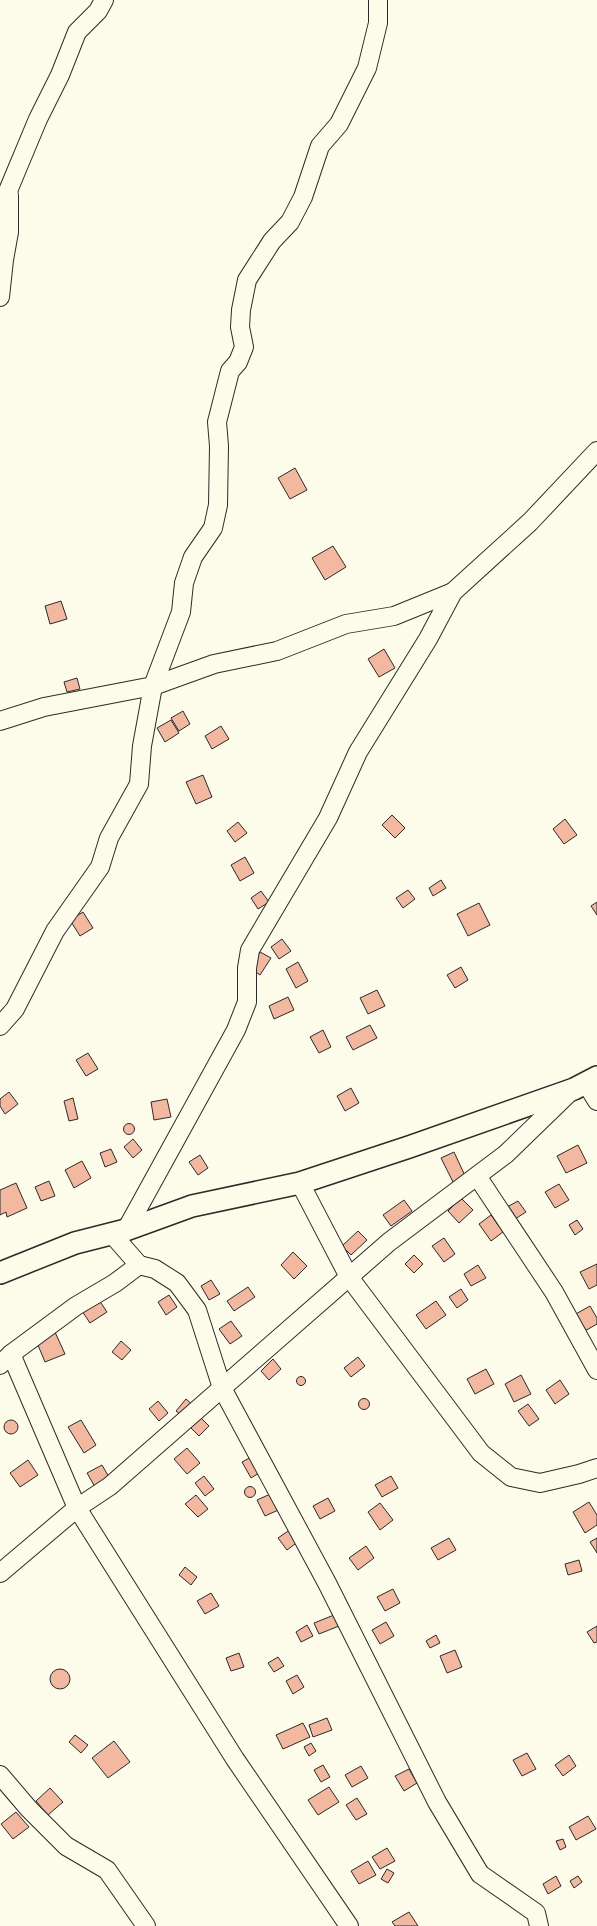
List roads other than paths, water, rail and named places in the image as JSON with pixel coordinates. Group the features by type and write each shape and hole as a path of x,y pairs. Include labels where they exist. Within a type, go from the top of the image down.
{"street":[{"path":"0,210 77,32 98,11 104,0"},
{"path":"0,1026 15,1009 55,931 100,867 109,838 139,784 142,746 153,686 181,612 184,583 193,557 213,528 218,505 219,446 217,422 230,371 238,362 244,347 240,327 241,310 247,280 272,241 290,222 303,198 320,146 339,124 367,68 378,23 378,0"},
{"path":"0,297 9,232 9,187"},
{"path":"0,721 44,707 153,686 214,664 277,651 346,624 394,616 452,592 530,522 597,451"},
{"path":"119,1232 236,1030 248,1002 247,968 250,950 328,818 358,752 428,638 452,592"},
{"path":"0,1273 74,1244 119,1232 192,1206 300,1183 410,1148 585,1083"},
{"path":"585,1083 597,1101"},
{"path":"0,1574 77,1508 110,1486 389,1242 506,1154 585,1083"},
{"path":"477,1176 554,1292 597,1370"},
{"path":"300,1183 349,1277 481,1453 511,1477 540,1483 597,1468"},
{"path":"119,1232 139,1264 156,1269 177,1284 198,1310 222,1388 327,1583 437,1802 480,1874 536,1914 539,1926"},
{"path":"139,1264 116,1283 76,1306 6,1360 77,1508 235,1758 349,1926"},
{"path":"0,1775 29,1809 66,1846 108,1870 146,1926"}]}
